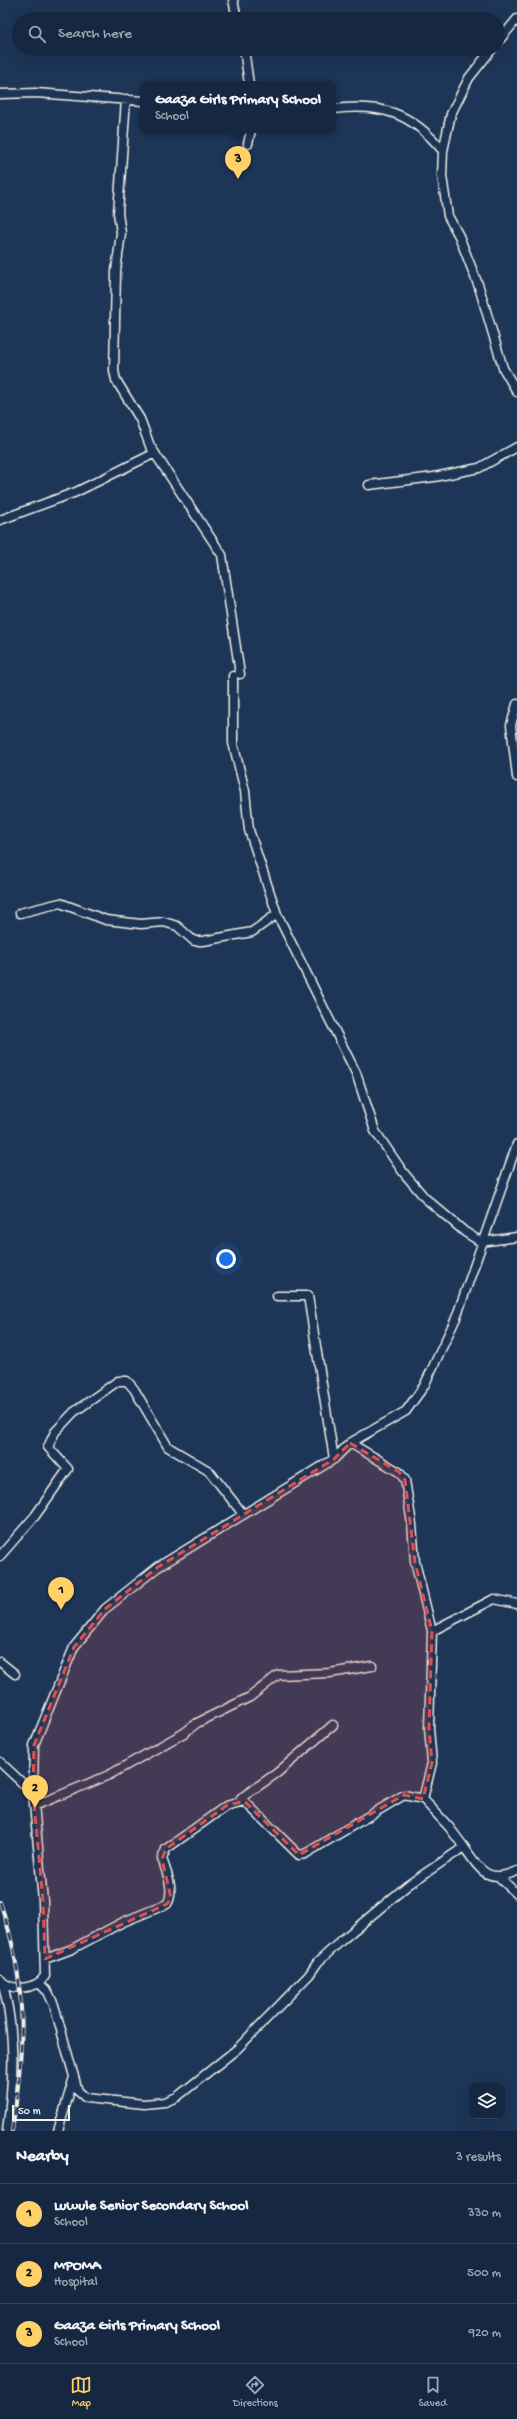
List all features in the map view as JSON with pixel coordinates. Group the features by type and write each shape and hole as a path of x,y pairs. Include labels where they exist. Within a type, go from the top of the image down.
{"street":[{"path":"233,0 236,12"},
{"path":"505,35 516,23"},
{"path":"245,56 249,81"},
{"path":"486,56 468,78 451,114 443,151 442,176 448,216 459,236 479,287 503,368 517,392"},
{"path":"0,94 36,93 140,101"},
{"path":"126,99 118,213 121,233 116,271 114,371 116,380 140,419 155,453 222,555 237,675 233,743 245,791 249,830 277,914 356,1073 375,1131 403,1172 425,1198 465,1232 481,1242 517,1237"},
{"path":"336,109 388,110 406,117 432,138 443,151"},
{"path":"248,144 250,133"},
{"path":"369,485 434,477 479,468 517,447"},
{"path":"0,520 76,492 155,453"},
{"path":"517,704 511,725 517,777"},
{"path":"20,912 60,903 106,920 141,924 164,922 177,926 194,941 203,941 252,932 277,914"},
{"path":"1,1980 10,1986 21,1988 39,1983 45,1976 43,1901 33,1793 34,1745 74,1647 105,1609 158,1567 334,1459 350,1443 406,1411 424,1386 456,1318 481,1242 517,1144"},
{"path":"277,1296 308,1296 334,1459"},
{"path":"0,1556 35,1516 68,1469 48,1447 55,1432 74,1412 118,1381 127,1381 134,1389 168,1447 209,1471 243,1514"},
{"path":"350,1443 399,1472 405,1480 412,1524 414,1562 432,1631 429,1728 432,1763 423,1799"},
{"path":"432,1631 494,1600 517,1604"},
{"path":"0,1662 15,1674"},
{"path":"34,1806 110,1775 184,1733 197,1723 250,1697 278,1675 330,1673 372,1666"},
{"path":"241,1798 277,1773 334,1725"},
{"path":"0,1762 33,1793"},
{"path":"241,1798 299,1855 306,1854 331,1837 404,1795 423,1799 449,1827 484,1871 492,1877 500,1878 517,1871"},
{"path":"45,1959 72,1949 122,1922 167,1904 171,1898 168,1876 162,1859 166,1849 226,1806 244,1801 241,1798"},
{"path":"39,1983 48,1992 54,2005 78,2091 86,2098 154,2104 177,2097 237,2050 309,1975 318,1962 342,1940 408,1885 464,1847"},
{"path":"500,1878 517,1894"},
{"path":"1,1980 10,2013 14,2046 14,2073 7,2131"},
{"path":"58,2131 74,2076"}],"highlighted area":[{"path":"350,1443 399,1472 405,1480 415,1562 432,1631 429,1728 432,1763 423,1799 404,1795 299,1855 244,1801 226,1806 166,1849 162,1859 171,1898 167,1904 45,1959 43,1901 33,1793 34,1745 74,1647 105,1609 158,1567 334,1459"}],"railway":[{"path":"0,1902 16,1960 20,1988 20,2071 12,2131"}],"place":[{"name":"Gaaza Girls Primary School","path":"238,179"},
{"name":"Luwule Senior Secondary School","path":"61,1610"},
{"name":"MPOMA","path":"35,1808"}]}
